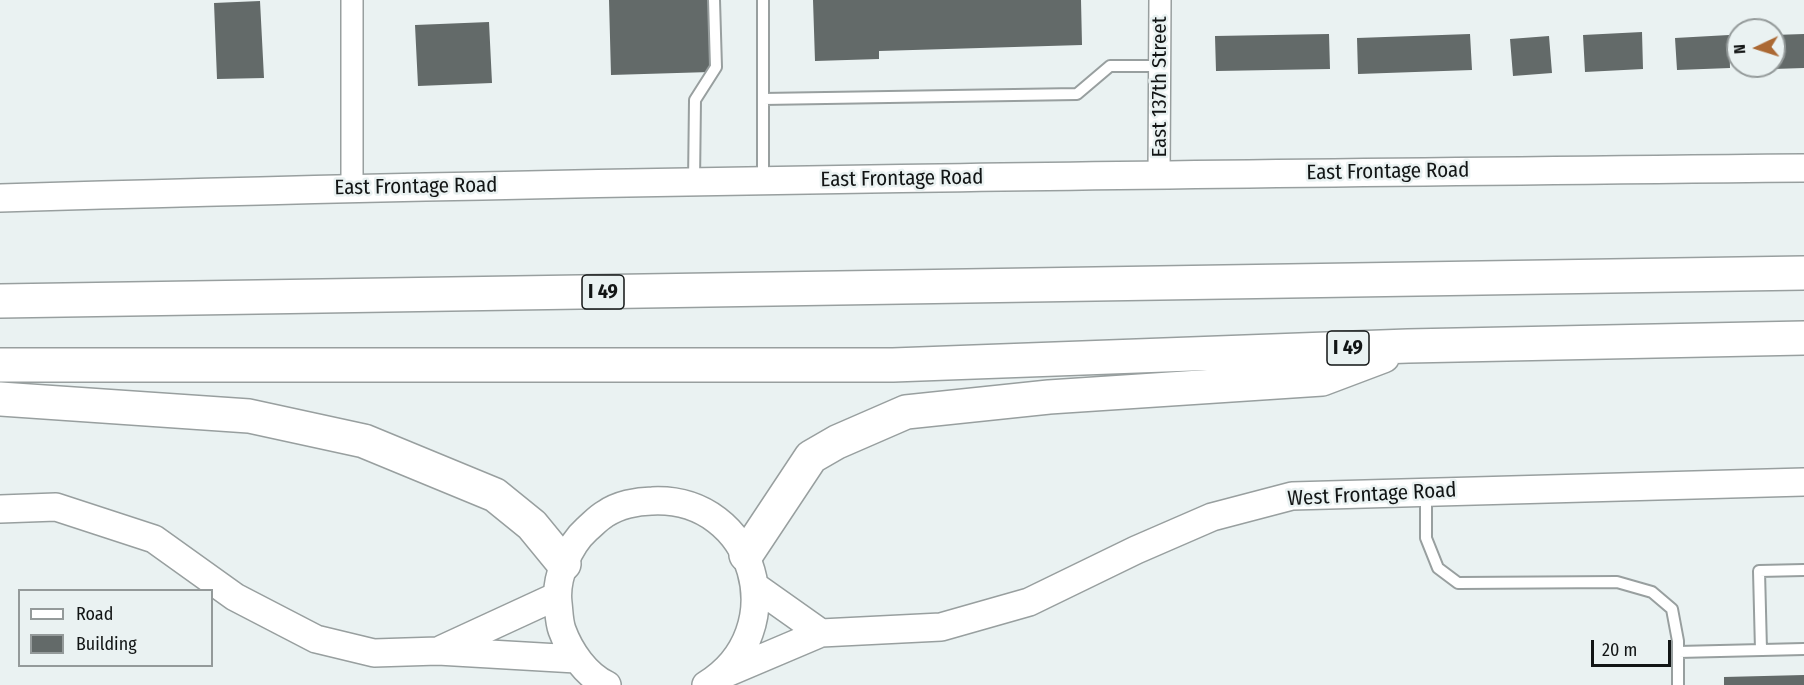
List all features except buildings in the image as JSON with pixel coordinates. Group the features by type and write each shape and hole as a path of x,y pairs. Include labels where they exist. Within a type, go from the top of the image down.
{"highway":[{"name":"I 49","path":"0,301 1804,273"},
{"name":"I 49","path":"0,365 893,365 1408,346 1804,338"},
{"path":"746,555 811,457 837,442 906,412 1049,396 1323,380 1408,346"},
{"path":"0,399 249,416 364,441 495,495 532,525 564,564"}],"street":[{"path":"352,0 352,188"},
{"name":"East 137th Street","path":"1159,175 1160,0"},
{"name":"East Frontage Road","path":"0,198 352,188 694,182 1804,168"},
{"name":"West Frontage Road","path":"714,680 821,633 941,627 1029,602 1136,550 1212,517 1292,496 1804,482"},
{"path":"607,685 600,682 576,658 562,629 557,596 564,564 580,535 605,513 636,501 669,500 700,510 728,529 746,555 756,587 754,619 743,650 714,680"},
{"path":"0,509 56,507 154,539 235,597 316,639 374,653 438,651 576,658"},
{"path":"756,587 821,633"},
{"path":"438,651 557,596"}],"lane":[{"path":"694,182 695,100 716,67 714,0"},
{"path":"763,181 764,0"},
{"path":"763,99 1077,94 1110,66 1160,66"},
{"path":"1426,492 1426,538 1438,568 1458,583 1617,582 1652,592 1672,609 1678,652 1678,685"},
{"path":"1761,650 1760,571 1804,570"},
{"path":"1678,652 1804,649"}]}
